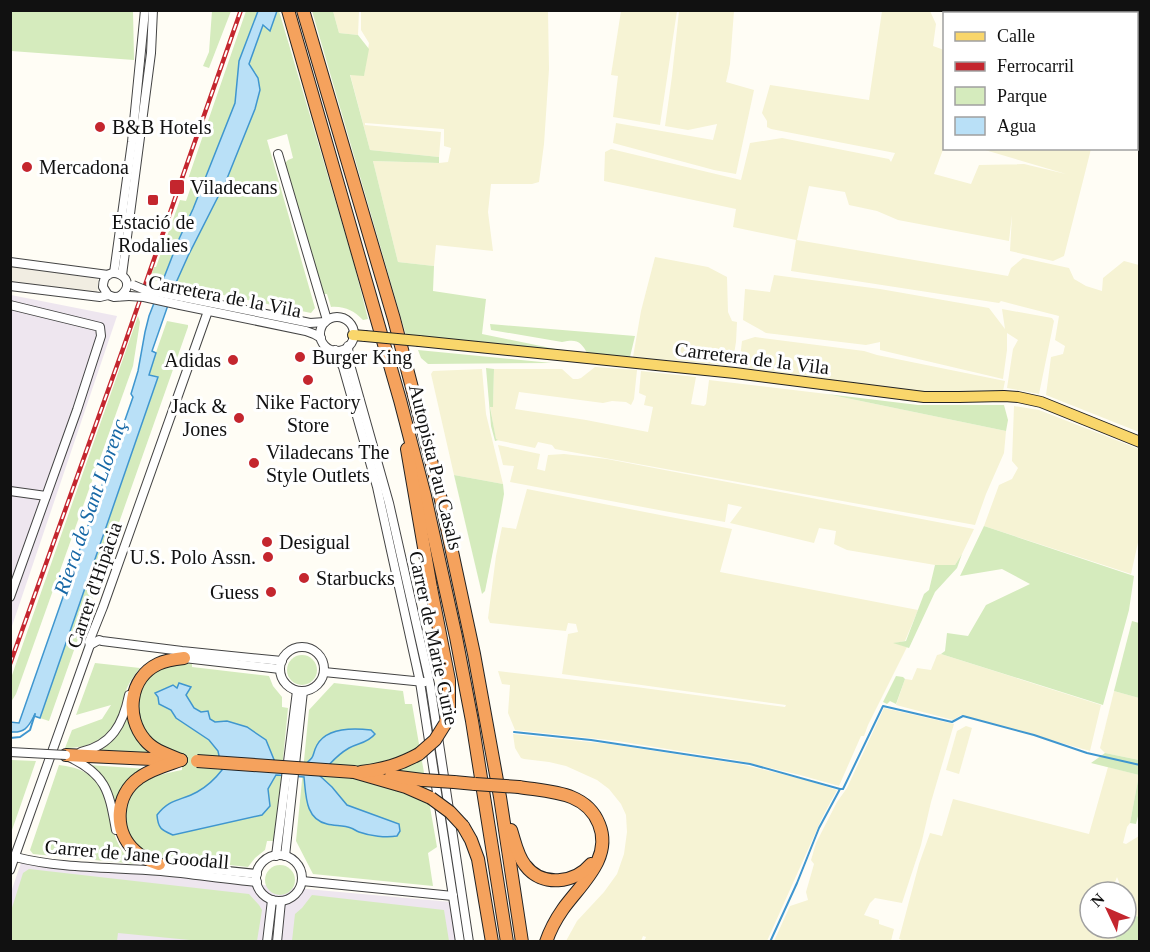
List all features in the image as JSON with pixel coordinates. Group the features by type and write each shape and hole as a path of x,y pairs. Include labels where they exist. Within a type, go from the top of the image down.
{"highway":[{"name":"Autopista Pau Casals","path":"288,10 400,400 425,496 456,637 487,807 507,942"},
{"name":"Autopista Pau Casals","path":"303,10 394,320 439,491 472,642 500,797 522,942"},
{"path":"354,772 389,767 403,763 419,754 435,740 445,723 449,710 449,680 410,472 400,400"},
{"path":"181,760 158,751 145,740 134,720 132,702 139,682 151,668 183,655"},
{"path":"66,755 354,772 519,788 553,792 575,798 596,816 601,828 603,844 597,864 561,912 546,942"},
{"path":"160,868 129,845 120,823 121,806 128,789 138,778 181,760"},
{"path":"354,772 406,787 431,798 450,812 463,826 478,860 492,942"},
{"path":"500,797 519,856 528,869 542,878 560,881 582,872 596,856 602,834"}],"main road":[{"name":"Carretera de la Vila","path":"359,335 725,372 924,396 1018,397 1051,405 1140,442"}],"street":[{"path":"10,286 100,297 124,296 126,290 121,278 145,10"},
{"path":"121,278 151,53 153,10"},
{"path":"278,154 326,321"},
{"name":"Carretera de la Vila","path":"10,262 121,278 147,290 208,311 306,331 321,338"},
{"path":"108,295 103,285 105,278 121,278"},
{"name":"Carretera de la Vila","path":"124,296 181,301 310,323 326,321"},
{"path":"10,305 100,327 100,340 10,597"},
{"name":"Carrer d'Hipàcia","path":"10,870 208,311"},
{"path":"339,317 346,320 359,335 352,339 348,346 335,350 324,345 321,328 326,321 339,317"},
{"name":"Carrer de Marie Curie","path":"348,346 349,361 389,503 430,684 469,942"},
{"name":"Carrer de Marie Curie","path":"335,350 343,367 377,487 420,682 460,942"},
{"path":"10,491 46,496"},
{"path":"99,618 97,634 102,640"},
{"path":"90,645 102,640 183,655 281,665"},
{"path":"309,649 320,657 324,672 319,683 314,687 300,691 285,683 281,665 290,651 309,649"},
{"path":"10,752 66,755 91,750 115,733 127,704 130,688 141,671 157,659 183,655"},
{"path":"324,672 430,684"},
{"path":"280,856 300,691"},
{"path":"66,755 83,764 102,782 112,805 116,831 128,849 139,859 160,868"},
{"path":"280,856 298,865 302,881 295,895 289,899 276,900 263,895 257,878 261,864 265,860 280,856"},
{"name":"Carrer de Jane Goodall","path":"15,857 88,867 160,868 257,878"},
{"path":"302,881 453,896"},
{"path":"267,942 276,900"},
{"path":"276,900 277,942"}],"shaded area":[{"path":"333,11 359,11 358,35 339,33"},
{"path":"361,11 548,11 549,69 539,182 491,184 488,212 493,251 436,245 434,266 398,262 373,161 448,162 451,148 444,146 444,129 365,123 365,125 441,132 439,157 370,150 350,74 364,75 369,43 361,30"},
{"path":"621,11 677,11 660,125 613,117 618,76 611,75"},
{"path":"679,11 734,11 730,64 726,82 754,90 736,174 613,143 616,123 713,140 717,124 688,130 665,126"},
{"path":"882,11 930,11 936,24 933,46 943,50 943,150 934,174 971,184 979,165 1024,164 1066,174 985,150 1091,150 1064,256 1053,261 1010,251 1012,215 1009,241 898,220 877,211 849,205 845,192 809,186 797,240 1008,276 1011,268 1023,258 1069,268 1074,279 1102,291 1103,278 1124,261 1139,265 1139,432 1046,395 1051,357 1063,354 1065,346 1055,340 1059,316 1001,301 999,303 791,271 796,240 733,227 736,209 604,181 605,152 611,149 741,180 750,143 782,138 889,159 891,162 895,153 771,129 767,127 767,121 762,113 770,85 869,100"},
{"path":"1093,11 1139,11 1139,49 1138,12"},
{"path":"655,257 708,267 727,277 728,312 732,321 737,322 732,366 633,357 641,311"},
{"path":"11,265 98,277 97,292 11,283"},
{"path":"774,275 880,289 989,308 1005,329 1002,309 1052,318 1054,321 1039,394 1007,388 1013,349 1018,340 1007,333 1003,379 880,350 880,342 866,345 766,333 743,320 745,289 770,292"},
{"path":"11,295 117,316 11,629"},
{"path":"755,337 864,351 1005,381 1003,391 956,394 910,391 739,367 742,341"},
{"path":"595,367 637,370 634,399 631,405 626,402 603,403 519,392 515,409 648,432 653,407 644,405 646,396 639,393 641,371 696,377 691,404 704,406 706,404 709,380 827,394 1006,431 1004,453 975,525 555,449 552,445 538,442 535,448 496,440 490,406 493,406 494,369 562,369 573,379 578,379"},
{"path":"482,369 486,414 503,484 454,475 431,374 433,371"},
{"path":"1014,406 1039,410 1139,449 1139,538 1131,574 984,526 999,485 1012,479 1018,468 1012,461"},
{"path":"498,445 540,454 537,469 545,471 548,455 564,454 607,459 974,529 955,565 935,565 847,550 834,544 836,531 819,528 814,543 730,523 742,507 728,504 725,522 510,482 514,466 503,465"},
{"path":"527,489 732,529 720,572 918,610 905,641 895,643 907,647 864,736 861,736 839,786 736,760 617,741 515,730 508,713 510,685 502,684 498,671 785,707 786,705 562,674 568,634 578,632 576,624 568,623 566,631 490,623 488,618 502,527 516,529"},
{"path":"941,654 1101,705 1090,751 961,715 953,720 896,705 905,679 912,680 917,668 931,670 937,655"},
{"path":"1114,691 1139,698 1139,760 1105,753 1100,748"},
{"path":"884,708 954,724 921,845 902,903 875,898 864,915 879,920 879,924 894,929 891,941 774,941 790,906 808,900 806,892 814,864 811,860 816,843 837,802 847,788"},
{"path":"966,726 972,728 959,774 946,770 957,731"},
{"path":"513,734 609,744 740,764 837,790 767,941 644,942 646,937 643,936 641,941 566,941 577,921 617,874 624,854 627,832 626,815 621,804 609,789 597,780 566,766 521,758 515,748"},
{"path":"1108,767 1139,775 1130,823 1123,843 1126,844 1139,836 1139,917 1138,880 1118,880 1117,877 1116,880 1078,880 1078,940 1117,941 907,942 899,939 919,864 930,833 942,836 953,799 1089,834"},
{"path":"21,863 451,902 457,942 11,942 11,892"}],"green space":[{"path":"10,11 133,11 134,60 11,51"},
{"path":"212,11 231,11 209,68 203,66 209,52"},
{"path":"246,11 258,11 239,61 241,98 217,161 179,239 162,282 150,279 180,200 186,201 193,181 188,179"},
{"path":"277,11 279,11 354,264 368,319 363,320 345,308 331,307 327,294 323,294 285,163 293,158 287,134 267,140 315,308 311,313 175,285 226,181 255,109 260,90 258,78 249,65 263,25 270,30"},
{"path":"312,11 333,11 339,33 358,35 369,49 364,76 350,75 370,150 439,157 439,163 373,161 398,262 434,266 433,291 486,299 482,334 565,351 406,335"},
{"path":"138,316 140,322 133,366 16,694 11,702 11,678"},
{"path":"167,321 188,325 188,327 49,721 40,718 157,381 147,378"},
{"path":"490,324 635,336 630,357 588,355 581,344 575,341 562,342 491,330"},
{"path":"418,350 552,363 428,364 421,358"},
{"path":"486,368 494,369 493,407 490,407 498,440 495,441 491,426"},
{"path":"827,394 918,405 1004,405 1008,420 1006,431"},
{"path":"454,475 503,484 501,511 485,591 482,594"},
{"path":"984,526 1134,576 1129,610 1103,705 941,654 945,651 947,633 968,636 986,605 1030,584 1002,569 960,576"},
{"path":"962,554 957,568 935,592 909,648 893,643 906,641 924,594 929,590 935,565 955,565"},
{"path":"1132,621 1139,623 1139,698 1114,691"},
{"path":"302,655 313,659 317,670 313,681 302,685 291,681 287,670 291,659"},
{"path":"192,662 192,667 269,676 273,686 282,697 282,707 288,708 275,841 267,841 265,850 248,867 174,859 173,865 140,853 125,829 124,814 133,793 139,786 153,777 182,770 182,754 177,754 151,741 139,719 137,699 147,677 167,664"},
{"path":"95,663 140,668 127,688 119,717 108,732 85,746 65,748 72,730 102,719 111,705 76,715"},
{"path":"896,676 905,679 896,704 890,701 887,704 883,702"},
{"path":"334,683 403,691 405,704 412,704 437,847 428,853 433,886 313,874 296,841 309,710"},
{"path":"130,702 156,754 96,750 111,740"},
{"path":"1105,753 1139,760 1139,775 1091,763"},
{"path":"10,760 36,761 11,833"},
{"path":"59,765 80,770 96,782 108,805 118,843 125,855 136,864 33,854 30,850"},
{"path":"89,765 147,769 116,806 110,788"},
{"path":"1139,775 1139,812 1136,824 1130,823"},
{"path":"280,865 291,869 295,880 291,891 280,895 269,891 265,880 269,869"},
{"path":"29,869 249,894 262,910 257,941 200,941 118,933 117,941 11,941 11,911 23,873"},
{"path":"312,895 444,910 449,941 292,941 295,914"},
{"path":"1139,917 1139,941 1117,941 1138,940"}],"water":[{"path":"258,11 277,11 270,31 263,25 249,64 258,78 260,90 255,109 226,181 175,285 152,351 156,353 149,375 158,377 40,718 34,716 25,729 11,732 10,722 19,723 133,397 131,394 149,316 235,103 239,61"},
{"path":"179,683 191,687 186,695 194,708 201,712 208,711 210,719 215,722 227,721 247,727 266,740 275,762 304,765 312,757 321,739 327,735 349,729 371,730 375,734 372,737 341,754 320,776 347,805 399,824 400,831 397,836 373,836 348,827 330,825 320,821 314,817 308,805 304,777 276,775 268,789 270,806 262,815 173,835 163,830 158,823 157,815 171,803 201,790 222,770 218,751 209,740 176,718 171,710 159,704 155,693 173,685 177,688"}],"waterway":[{"path":"514,732 591,740 750,764 843,789 883,706 952,722 963,716 1034,735 1087,753 1140,765"},
{"path":"10,738 20,737 30,730 35,714"},
{"path":"770,942 819,828 840,789"}],"railway":[{"path":"10,664 241,10"}],"place":[{"name":"B&B Hotels","path":"100,127"},
{"name":"Mercadona","path":"27,167"},
{"name":"Viladecans","path":"177,187"},
{"name":"Estació de Rodalies","path":"153,200"},
{"name":"Burger King","path":"300,357"},
{"name":"Adidas","path":"233,360"},
{"name":"Nike Factory Store","path":"308,380"},
{"name":"Jack & Jones","path":"239,418"},
{"name":"Viladecans The Style Outlets","path":"254,463"},
{"name":"Desigual","path":"267,542"},
{"name":"U.S. Polo Assn.","path":"268,557"},
{"name":"Starbucks","path":"304,578"},
{"name":"Guess","path":"271,592"}],"water label":[{"name":"Riera de Sant Llorenç","path":"90,507"}]}
